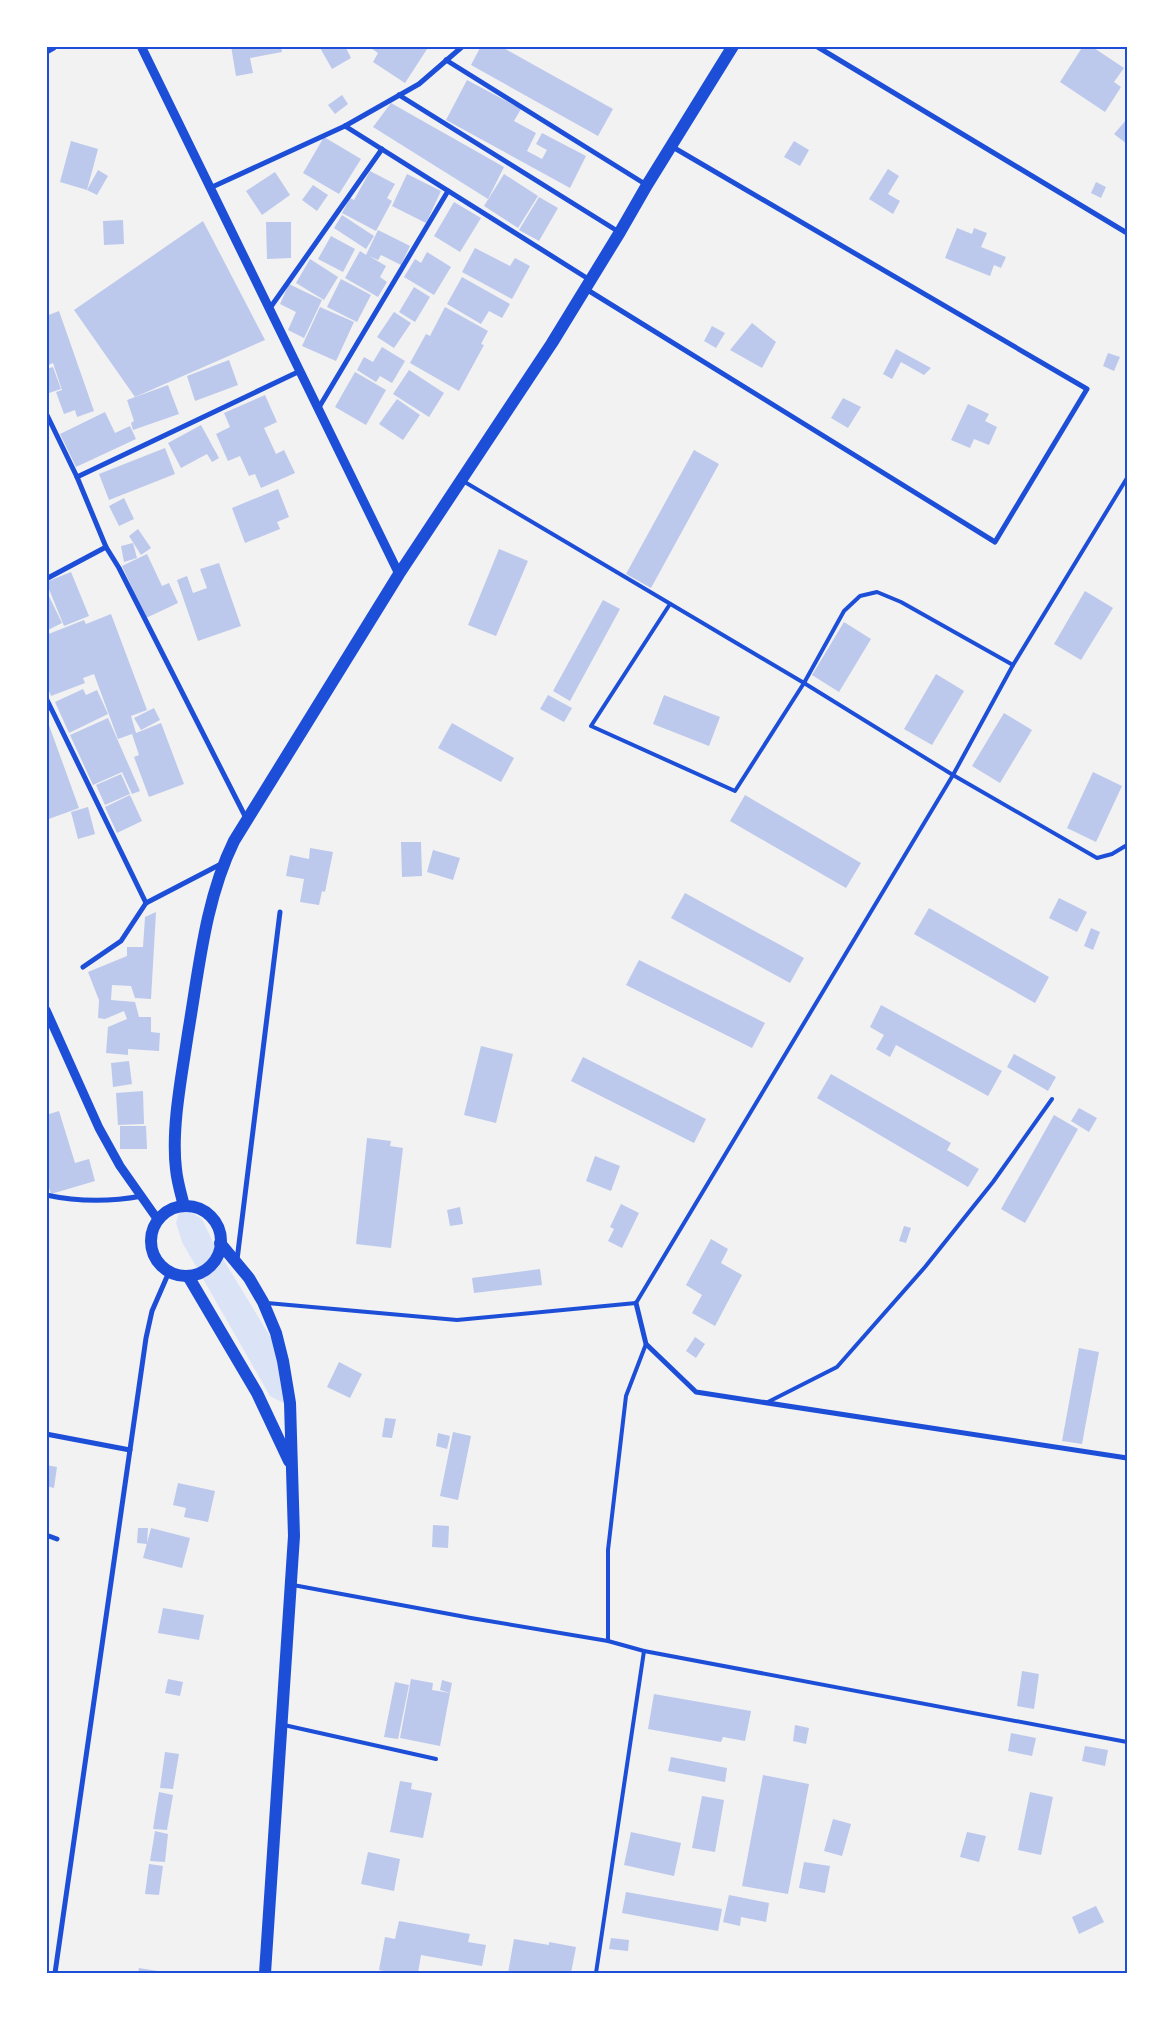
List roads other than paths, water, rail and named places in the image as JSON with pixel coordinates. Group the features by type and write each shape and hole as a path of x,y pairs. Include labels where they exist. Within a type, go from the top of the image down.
{"main road":[{"path":"184,1206 176,1168 176,1129 184,1058 214,892 224,862 234,841 399,574 588,285 733,46"},
{"path":"184,1206 203,1210 217,1224 220,1244 214,1262 198,1274 188,1276 169,1272 161,1266 152,1248 153,1228 158,1220 165,1213 184,1206"},
{"path":"220,1244 249,1278 263,1302 276,1333 290,1403 294,1536 265,1973"},
{"path":"188,1276 257,1393 293,1468"}],"street":[{"path":"46,50 53,46"},
{"path":"141,46 399,574"},
{"path":"210,188 345,126 419,84 463,46"},
{"path":"816,46 1127,233"},
{"path":"446,60 647,185"},
{"path":"399,95 620,232"},
{"path":"345,126 448,191 588,285 995,542 1087,388 671,146"},
{"path":"270,308 382,149"},
{"path":"318,409 448,191"},
{"path":"77,477 300,372"},
{"path":"46,413 77,477 106,547 119,568 247,821"},
{"path":"46,579 106,547"},
{"path":"46,698 146,903"},
{"path":"83,967 121,941 146,903 224,862"},
{"path":"236,1263 280,912"},
{"path":"46,1010 99,1128 120,1166 158,1220"},
{"path":"46,1195 65,1199 112,1201 142,1196"},
{"path":"55,1973 146,1338 152,1311 169,1272"},
{"path":"636,1303 646,1344 696,1392 1127,1458"},
{"path":"46,1434 130,1450"},
{"path":"46,1535 57,1539"}],"lane":[{"path":"263,1302 457,1320 636,1303 953,775 1013,665 1127,478"},
{"path":"461,480 804,683 953,775 1098,858 1112,854 1127,845"},
{"path":"670,604 591,726 735,791 804,683 844,611 860,596 877,592 901,602 1013,665"},
{"path":"766,1402 837,1367 931,1260 993,1182 1052,1100"},
{"path":"608,1641 608,1550 626,1396 646,1344"},
{"path":"291,1584 471,1618 608,1641 644,1651 1127,1742"},
{"path":"596,1973 644,1651"},
{"path":"282,1724 436,1759"}]}
